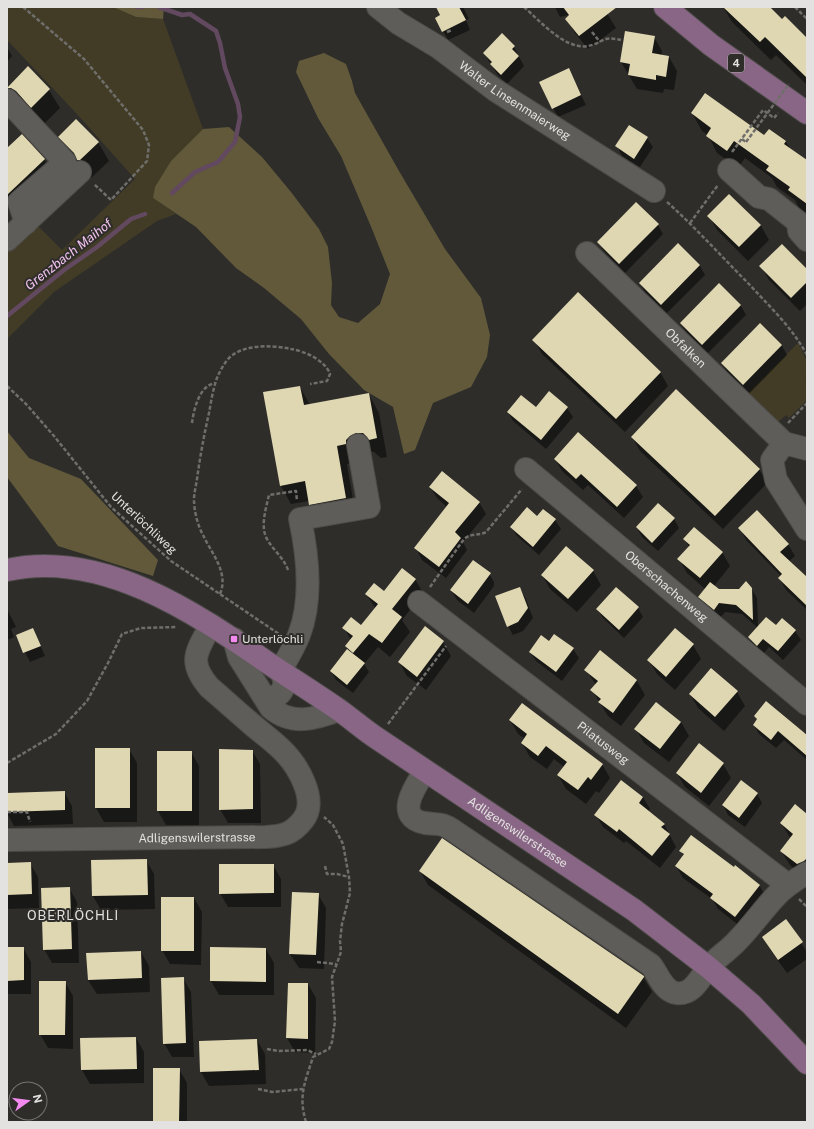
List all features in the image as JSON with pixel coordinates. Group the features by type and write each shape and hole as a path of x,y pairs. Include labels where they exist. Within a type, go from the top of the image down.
{"main road":[{"name":"4","path":"665,7 711,45 807,114"},
{"name":"Adligenswilerstrasse","path":"7,570 20,567 44,565 94,572 136,585 174,604 234,639 339,710 425,771 634,910 703,963 751,1004 807,1063"}],"street":[{"name":"Walter Linsenmaierweg","path":"378,7 398,23 438,47 495,90 654,191"},
{"path":"7,100 64,162 19,202 26,222"},
{"path":"729,170 759,197 769,199 798,222 799,231 807,240"},
{"path":"7,240 80,172"},
{"name":"Obfalken","path":"587,253 784,443 807,449"},
{"path":"784,443 772,460 776,480 807,529"},
{"path":"263,695 270,697 276,696 281,693 284,688 285,682 280,671 295,644 305,616 308,577 305,543 300,519 369,507 358,445"},
{"name":"Oberschachenweg","path":"530,473 807,704"},
{"name":"Pilatusweg","path":"419,602 781,891"},
{"name":"Adligenswilerstrasse","path":"7,840 266,837 282,836 296,828 304,818 309,807 308,795 303,780 294,765 282,750 209,687 200,676 195,664 197,651 211,625"},
{"path":"234,639 239,657 271,708 278,714 297,720 325,716 339,710"},
{"path":"425,771 410,795 408,802 408,809 417,821 424,823 444,824 454,830 651,965 665,987 671,992 678,994 686,992 694,987 703,963 736,943 781,891 807,873"}],"path":[{"path":"23,7 84,59 143,130 149,146 147,162 111,200 80,172"},
{"path":"524,7 558,37 569,43 578,46 587,46 611,38 621,40"},
{"path":"794,7 807,19"},
{"path":"592,32 600,42"},
{"path":"781,110 774,118 763,110 742,139 746,142 789,84"},
{"path":"654,191 690,223 782,319 800,342 807,355"},
{"path":"220,594 222,589 222,578 219,564 198,523 194,501 199,459 215,383 230,357 248,348 264,346 283,347 298,350 325,365 330,374 328,381 310,384"},
{"path":"192,423 194,410 204,389 215,383"},
{"name":"Unterlöchliweg","path":"7,386 26,404 54,436 111,507 171,561 280,635 283,628"},
{"path":"784,443 786,426 807,403"},
{"path":"419,602 464,539 470,535 482,534 486,532 530,473"},
{"path":"289,571 286,564 266,538 265,517 269,495 296,491 300,519"},
{"path":"7,763 56,734 87,701 122,634 141,628 179,627"},
{"path":"386,727 457,631"},
{"path":"306,1122 302,1110 303,1089 313,1057 329,1049 332,1042 335,1021 332,978 341,952 340,941 342,924 350,893 343,844 333,825 321,815"},
{"path":"325,866 327,874 337,874 349,878"},
{"path":"316,962 336,964"},
{"path":"267,1049 278,1051 307,1050 317,1054"},
{"path":"258,1089 272,1092 303,1089"}],"shaded area":[{"path":"7,7 113,7 136,17 163,19 203,129 171,161 153,198 176,214 157,221 54,292 7,339 7,251 36,224 62,250 135,179 76,113 7,40"},
{"path":"113,7 164,7 163,19 136,17"},
{"path":"324,53 346,64 355,93 399,171 445,249 481,298 490,335 487,357 471,387 433,403 415,450 404,454 393,407 364,390 329,354 301,319 264,288 236,268 196,227 153,198 155,187 171,161 203,129 229,127 262,157 319,229 328,247 332,283 331,305 339,317 358,323 380,304 390,274 341,156 318,118 296,72 299,61"},
{"path":"798,343 807,361 807,376 805,378 807,380 807,400 789,418 786,415 776,424 746,395"},
{"path":"7,431 29,458 81,479 158,560 153,576 58,546 7,477"}],"building":[{"path":"436,7 459,7 466,20 442,32 435,18 440,15"},
{"path":"563,7 617,7 579,36 565,19 569,15"},
{"path":"723,7 770,7 782,19 785,16 807,38 807,78 765,37 760,42"},
{"path":"625,31 655,36 652,53 669,56 666,77 656,75 656,80 628,75 630,64 620,62"},
{"path":"502,33 515,46 512,49 519,56 501,75 490,64 492,62 483,53"},
{"path":"28,66 50,89 31,108 16,91 11,88 7,88"},
{"path":"569,68 581,95 552,109 539,82"},
{"path":"705,93 764,135 769,129 786,141 784,144 807,160 807,204 788,190 790,187 766,170 769,166 734,141 727,151 706,136 711,128 691,113"},
{"path":"76,119 99,142 80,160 77,160 74,153 58,137"},
{"path":"629,125 648,137 634,159 615,146"},
{"path":"22,134 45,159 7,195 7,148"},
{"path":"729,194 761,225 739,247 707,216"},
{"path":"636,202 659,224 619,264 597,242"},
{"path":"678,243 700,265 661,305 639,283"},
{"path":"782,244 807,269 807,282 791,298 759,266"},
{"path":"719,283 741,305 702,345 680,323"},
{"path":"578,292 661,372 616,419 532,340"},
{"path":"760,323 782,345 743,385 721,363"},
{"path":"300,386 304,405 369,393 377,438 369,440 363,433 356,433 346,440 346,444 337,446 346,498 309,505 305,481 280,486 263,392"},
{"path":"676,389 760,469 715,516 631,437"},
{"path":"549,391 568,407 541,440 507,412 521,395 536,407"},
{"path":"578,432 637,485 617,507 581,474 576,479 554,459"},
{"path":"442,471 480,502 455,532 461,538 439,567 414,548 449,503 429,487"},
{"path":"658,503 675,518 652,543 636,527"},
{"path":"527,507 537,516 543,509 556,519 533,547 510,527"},
{"path":"757,510 789,544 780,552 807,577 807,606 778,578 782,574 738,528"},
{"path":"694,527 723,552 700,578 677,559 690,545 683,539"},
{"path":"566,546 594,570 568,599 541,575"},
{"path":"473,560 491,573 468,604 450,590"},
{"path":"402,568 416,579 392,609 402,617 382,643 369,634 353,653 345,646 353,636 342,628 351,617 361,625 378,604 365,594 374,583 384,591"},
{"path":"746,581 752,588 753,620 736,605 719,603 714,610 698,597 710,582 719,589 739,589"},
{"path":"520,587 528,608 518,622 507,627 495,596"},
{"path":"616,587 639,607 619,630 596,609"},
{"path":"766,617 776,625 782,618 796,630 778,651 763,639 757,646 748,637"},
{"path":"425,626 444,641 417,677 398,662"},
{"path":"33,628 41,646 23,653 16,635"},
{"path":"675,628 694,644 666,677 647,660"},
{"path":"554,634 574,648 556,672 529,652 541,635 549,641"},
{"path":"347,649 365,663 347,685 330,671"},
{"path":"600,650 637,680 613,713 598,702 601,699 590,690 598,681 584,670"},
{"path":"711,668 738,691 715,717 689,694"},
{"path":"766,701 807,735 807,756 778,731 771,740 753,725 757,719 754,716"},
{"path":"656,702 681,722 660,749 634,729"},
{"path":"522,703 603,764 591,780 588,777 578,790 557,775 567,762 546,746 538,756 521,743 527,734 509,720"},
{"path":"699,743 724,763 701,793 676,773"},
{"path":"95,748 130,748 130,808 95,808"},
{"path":"219,749 253,750 253,809 219,810"},
{"path":"157,751 192,751 192,811 157,811"},
{"path":"621,780 643,797 639,803 665,824 661,827 670,834 652,856 619,829 617,832 594,815"},
{"path":"741,780 758,793 739,818 722,805"},
{"path":"65,791 65,810 7,812 7,793"},
{"path":"795,804 807,814 807,858 797,864 780,851 793,834 780,823"},
{"path":"691,835 734,867 735,865 760,885 735,917 710,898 713,894 675,866 684,854 679,851"},
{"path":"442,838 644,976 618,1014 419,871"},
{"path":"147,859 148,895 92,896 91,860"},
{"path":"31,862 32,894 7,895 7,863"},
{"path":"219,864 274,864 274,893 219,894"},
{"path":"70,887 72,949 43,950 41,888"},
{"path":"292,892 319,893 316,955 289,954"},
{"path":"161,897 194,897 194,951 161,951"},
{"path":"786,919 803,942 778,960 762,937"},
{"path":"7,947 24,947 24,980 7,981"},
{"path":"210,947 266,948 266,982 210,981"},
{"path":"141,951 142,978 88,980 86,953"},
{"path":"184,977 186,1043 163,1044 161,978"},
{"path":"39,981 66,981 65,1035 39,1035"},
{"path":"288,983 308,983 308,1039 286,1038"},
{"path":"136,1037 137,1069 81,1070 80,1038"},
{"path":"257,1039 259,1070 200,1072 199,1041"},
{"path":"153,1068 180,1068 179,1122 153,1122"}],"waterway":[{"name":"Grenzbach Maihof","path":"137,7 142,7"},
{"name":"Grenzbach Maihof","path":"159,7 182,15 190,14 216,31 225,68 238,104 240,117 235,142 218,162 195,172 172,193"},
{"name":"Grenzbach Maihof","path":"7,316 131,219 145,214"}],"place":[{"name":"Unterlöchli","path":"234,639"}],"district":[{"name":"OBERLÖCHLI","path":"73,915"}]}
